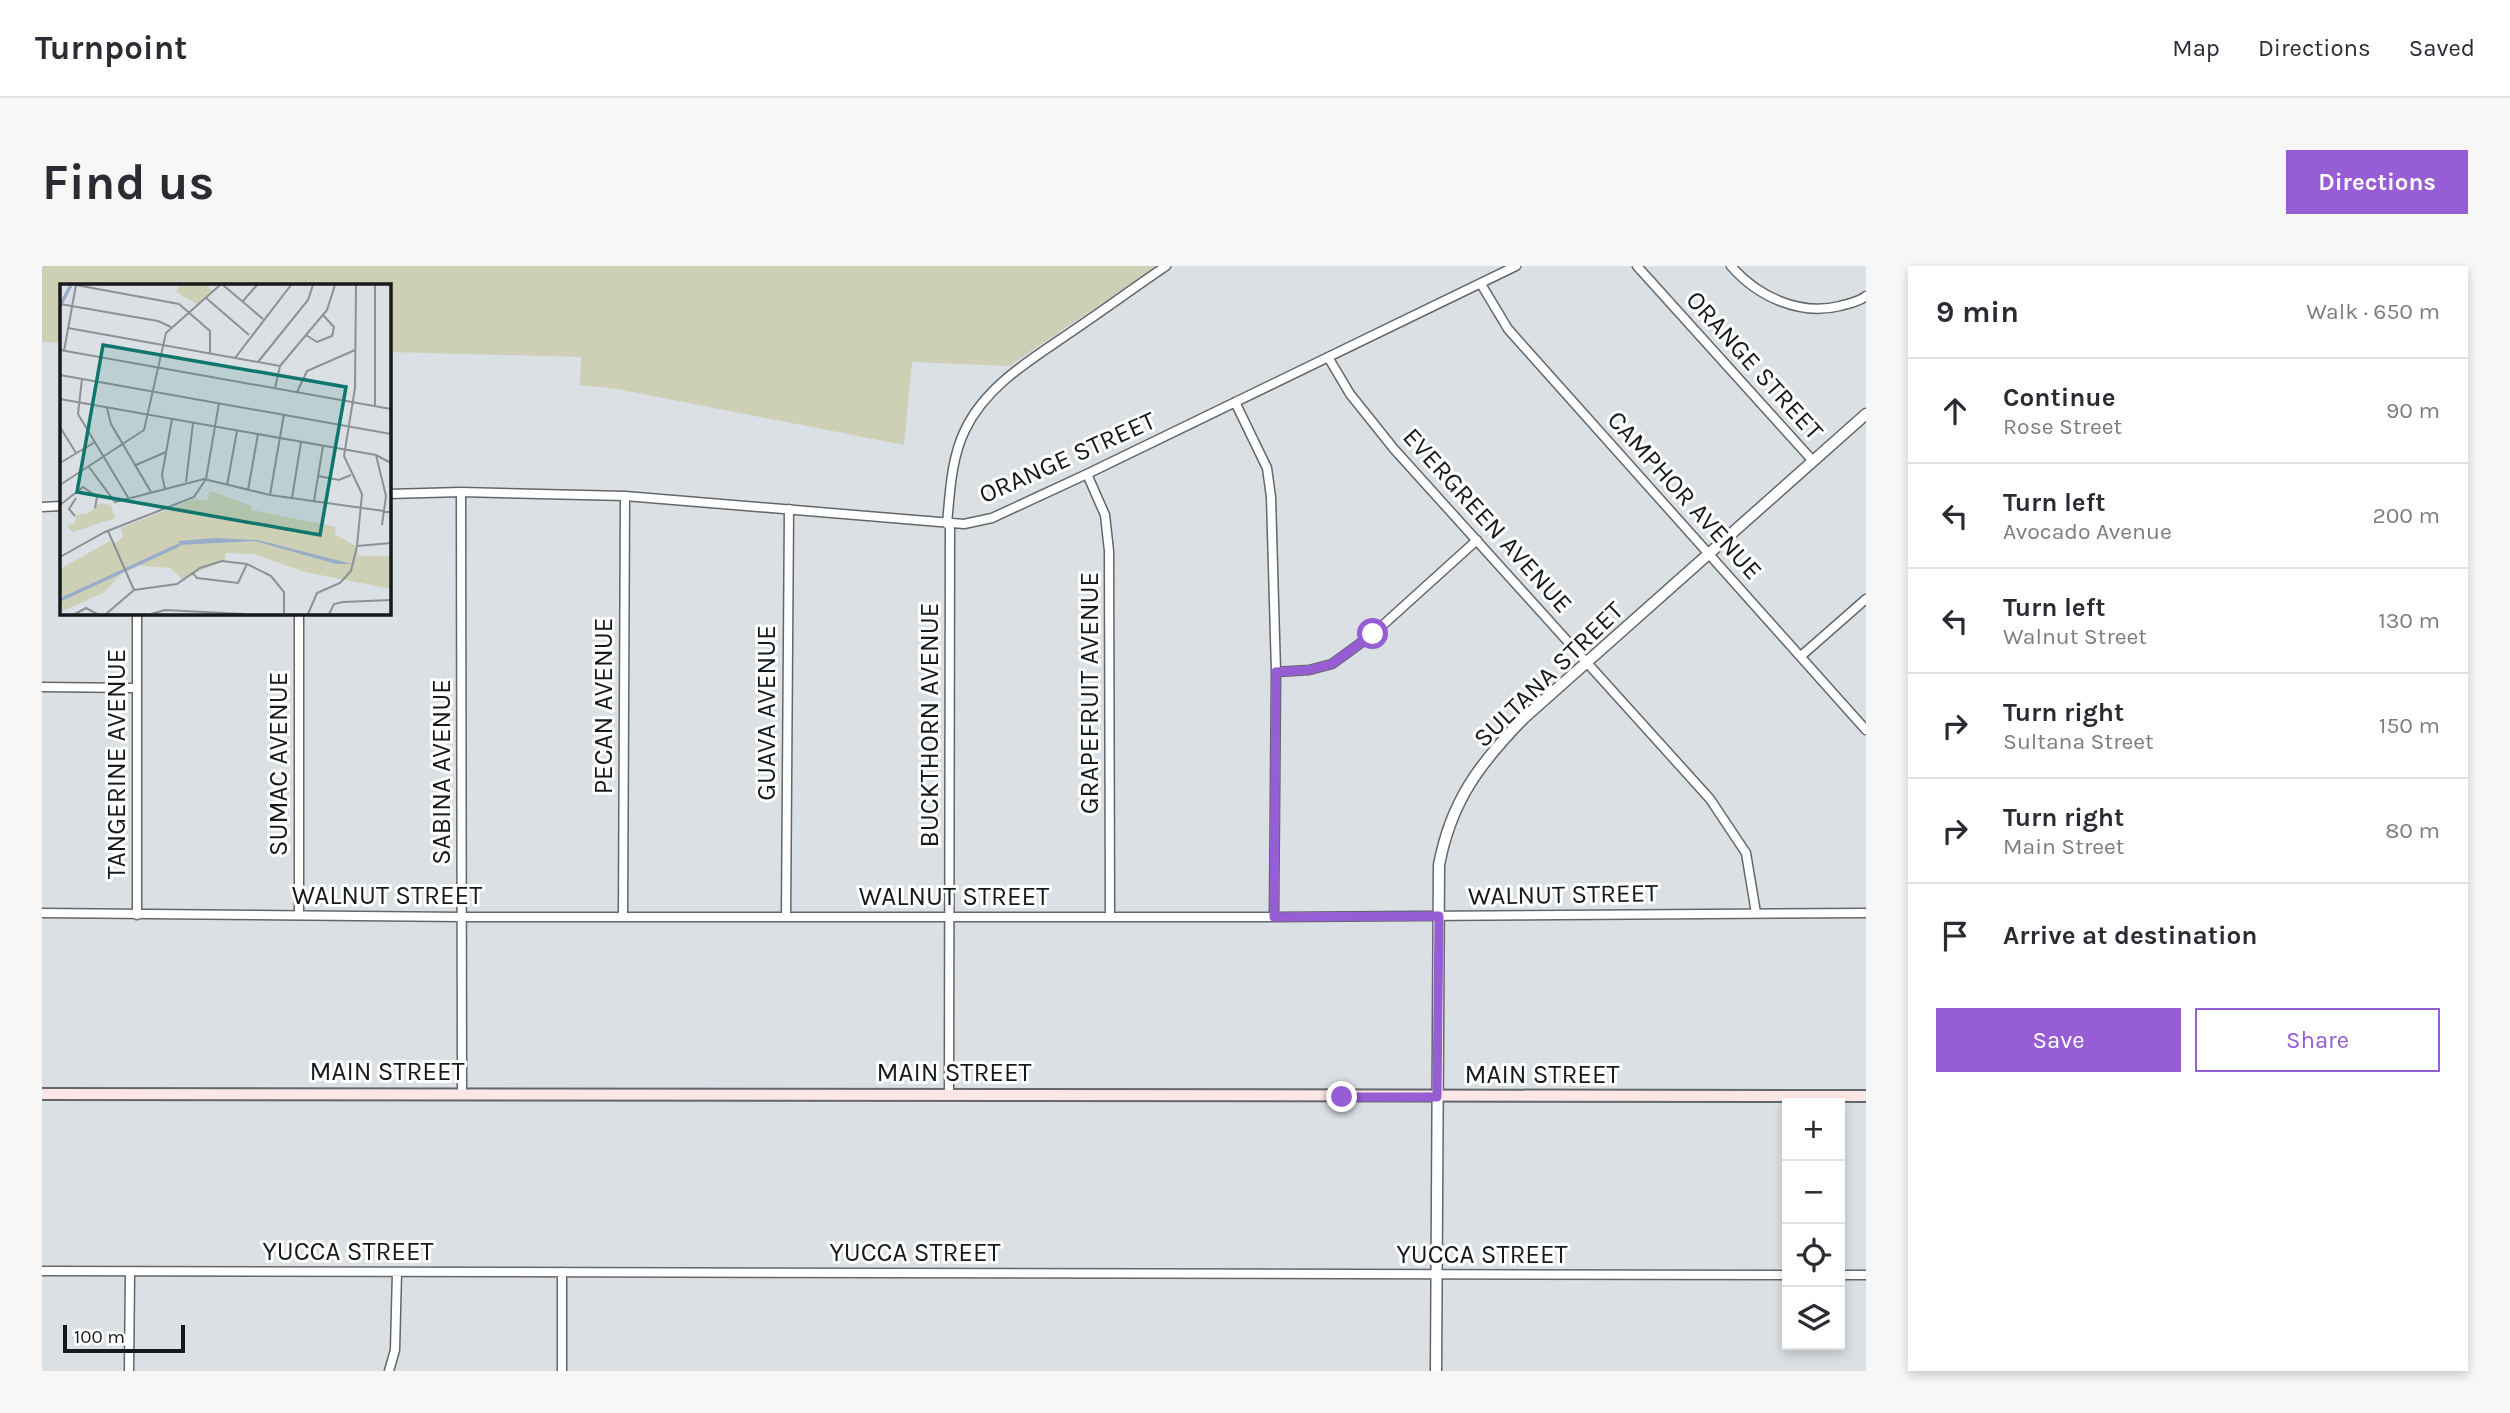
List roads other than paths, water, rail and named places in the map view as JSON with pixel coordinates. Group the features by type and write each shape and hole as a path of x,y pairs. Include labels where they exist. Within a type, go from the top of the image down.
{"main road":[{"name":"MAIN STREET","path":"42,1094 1866,1096"}],"street":[{"name":"BUCKTHORN AVENUE","path":"949,1095 948,524 953,468 959,444 974,414 995,388 1025,364 1166,266"},
{"name":"ORANGE STREET","path":"390,494 461,492 625,496 948,524 992,518 1516,266"},
{"name":"ORANGE STREET","path":"1637,266 1812,461"},
{"path":"1731,266 1742,279 1788,306 1828,309 1861,300 1866,296"},
{"name":"CAMPHOR AVENUE","path":"1481,284 1508,329 1710,552 1866,730"},
{"name":"EVERGREEN AVENUE","path":"1328,357 1350,394 1394,449 1587,661 1717,810 1746,853 1756,913"},
{"path":"1235,402 1267,468 1270,487 1276,672 1274,917"},
{"name":"SULTANA STREET","path":"1436,1371 1439,865 1458,803 1470,781 1498,745 1524,718 1866,414"},
{"name":"GRAPEFRUIT AVENUE","path":"1087,474 1105,515 1109,551 1110,917"},
{"name":"SABINA AVENUE","path":"461,492 462,1094"},
{"name":"PECAN AVENUE","path":"623,916 625,496"},
{"path":"42,507 60,506"},
{"name":"GUAVA AVENUE","path":"786,917 789,509"},
{"path":"1276,672 1309,670 1332,664 1373,634 1477,540"},
{"path":"1801,656 1866,599"},
{"name":"TANGERINE AVENUE","path":"137,614 137,915"},
{"name":"SUMAC AVENUE","path":"299,614 299,915"},
{"path":"42,687 136,688"},
{"name":"WALNUT STREET","path":"42,913 463,917 1274,917 1866,913"},
{"name":"YUCCA STREET","path":"42,1271 1782,1275"},
{"path":"389,1371 395,1350 397,1272"},
{"path":"562,1272 562,1371"},
{"path":"129,1371 130,1273"},
{"path":"1845,1275 1866,1275"}]}
